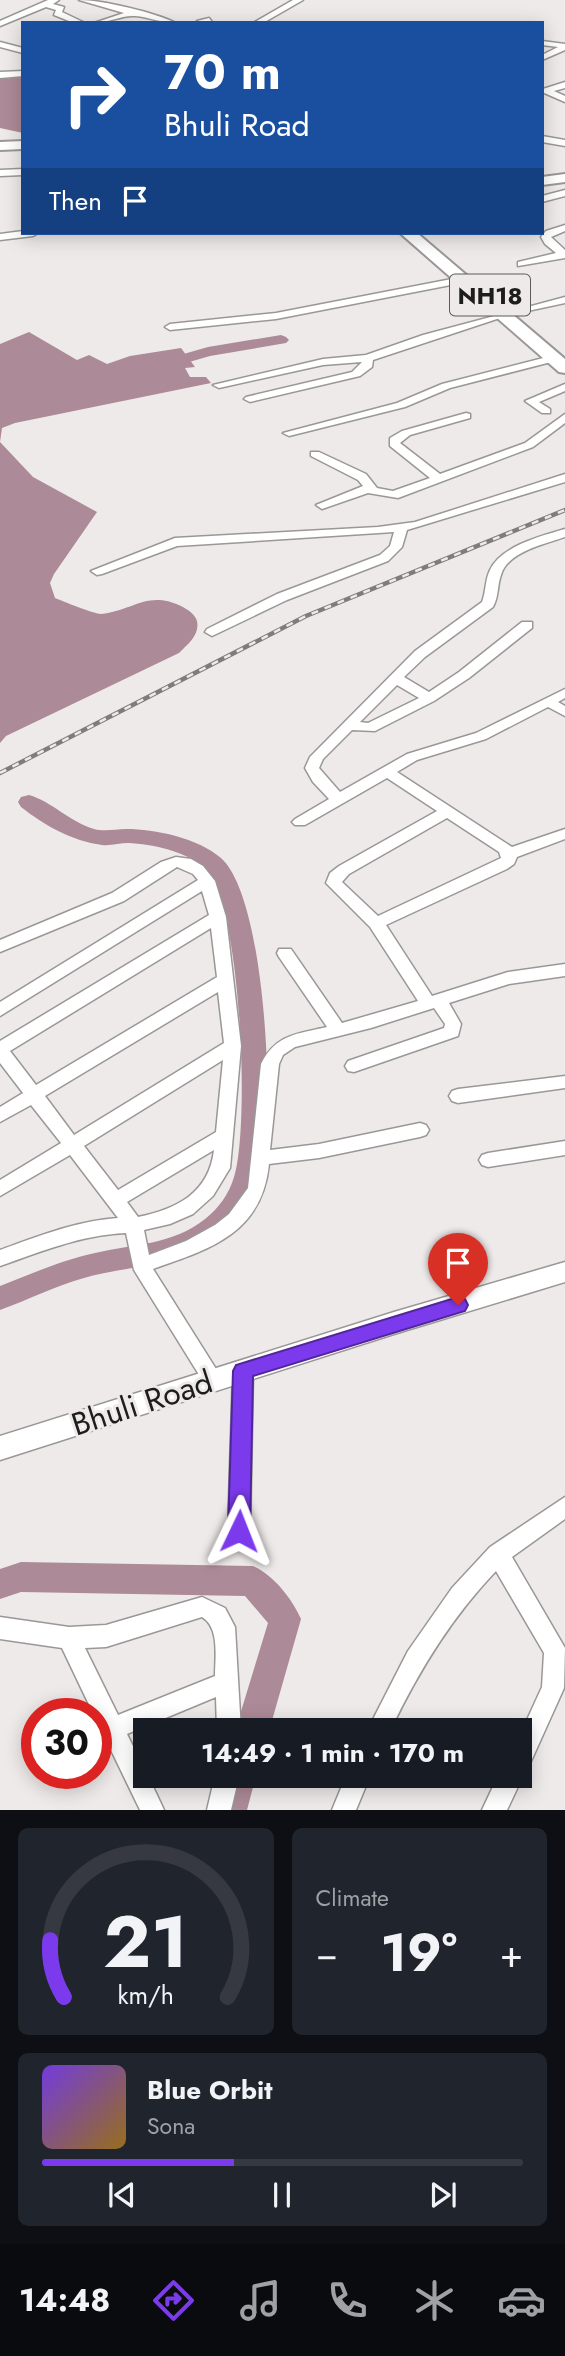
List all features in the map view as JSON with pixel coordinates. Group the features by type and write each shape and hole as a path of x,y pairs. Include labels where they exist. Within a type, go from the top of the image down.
{"main road":[{"path":"0,146 21,145"},
{"name":"NH18","path":"410,235 563,359"},
{"name":"NH18","path":"418,235 508,314"},
{"name":"Bhuli Road","path":"0,1447 565,1272"}],"street":[{"path":"1,24 55,0"},
{"path":"83,0 172,20"},
{"path":"261,21 299,0"},
{"path":"46,4 61,9 57,13 76,21"},
{"path":"105,21 136,12"},
{"path":"1,24 21,28"},
{"path":"544,43 565,47"},
{"path":"0,44 21,50"},
{"path":"544,57 565,47"},
{"path":"0,75 21,73"},
{"path":"565,85 546,91 565,99"},
{"path":"544,138 564,143"},
{"path":"544,148 564,143"},
{"path":"0,173 21,172"},
{"path":"565,228 549,233 547,237 548,242 565,255"},
{"path":"0,237 21,234"},
{"path":"523,264 565,255"},
{"path":"170,327 276,316 462,279"},
{"path":"219,386 323,362 367,358 437,334 565,300"},
{"path":"250,398 356,374 368,365 367,358"},
{"path":"289,433 401,405 446,386 563,359"},
{"path":"546,411 531,401 565,387"},
{"path":"438,478 394,444 394,440 406,433 466,416"},
{"path":"322,505 372,489 394,495 529,444 565,417"},
{"path":"315,454 362,477 372,489"},
{"path":"97,571 156,548 187,541 401,528 565,478"},
{"path":"212,632 282,597 384,558 396,547 401,528"},
{"path":"338,799 317,779 312,768 317,757 440,638 488,604 494,593 495,571 502,561 527,547 565,533"},
{"path":"349,725 370,728 429,698 464,675 527,625"},
{"path":"396,678 429,698"},
{"path":"300,822 386,771 435,748 481,736 565,693"},
{"path":"549,702 565,712"},
{"path":"376,923 509,860 509,854 504,848 386,771"},
{"path":"354,1066 453,1032 453,1024 433,1002 376,923 337,888 335,877 448,811"},
{"path":"509,854 565,834"},
{"path":"0,946 89,911 176,862 186,863 198,870 207,881 218,917 233,1046 221,1168 207,1191 186,1209 163,1219 137,1248"},
{"path":"0,1010 207,881"},
{"path":"213,1380 137,1248 116,1200 0,1050 218,917"},
{"path":"285,953 338,1030"},
{"path":"0,1258 64,1235 96,1227 137,1248 194,1246 234,1222 248,1206 257,1189 270,1064 276,1051 290,1042 508,978 565,970"},
{"path":"0,1115 227,979"},
{"path":"0,1189 233,1046"},
{"path":"458,1096 565,1082"},
{"path":"261,1158 318,1151 420,1130"},
{"path":"116,1200 226,1134"},
{"path":"488,1160 565,1148"},
{"path":"239,1531 243,1371"},
{"path":"384,1718 404,1676 431,1630 464,1587 498,1554 565,1507"},
{"path":"498,1554 555,1651 553,1688 532,1734"},
{"path":"0,1628 69,1638 106,1636 202,1607 214,1611 223,1620 228,1718"},
{"path":"69,1638 152,1810"},
{"path":"113,1728 227,1682"},
{"path":"219,1810 224,1788"},
{"path":"344,1810 353,1788"},
{"path":"494,1810 505,1788"}],"shaded area":[{"path":"21,77 21,133 0,128 0,79"},
{"path":"29,332 77,360 89,355 107,364 130,356 181,348 195,367 185,368 190,377 206,377 211,383 15,423 2,428 0,442 0,344"},
{"path":"0,442 33,477 97,512 54,574 50,583 55,598 101,614 149,601 169,602 181,606 196,618 197,631 179,653 6,736 0,743"}],"waterway":[{"path":"158,366 208,352 281,340"},
{"path":"0,1298 82,1267 173,1249 204,1235 228,1214 241,1195 253,1150 255,1122 253,1033 241,937 233,900 220,870 211,861 191,850 159,840 126,836 102,838 80,832 53,819 29,802"},
{"path":"0,1584 21,1577 253,1581 285,1619 256,1718"},
{"path":"230,1810 236,1788"}],"railway":[{"path":"0,773 306,616 565,510"}],"route":[{"path":"239,1531 243,1371 458,1305"}]}
